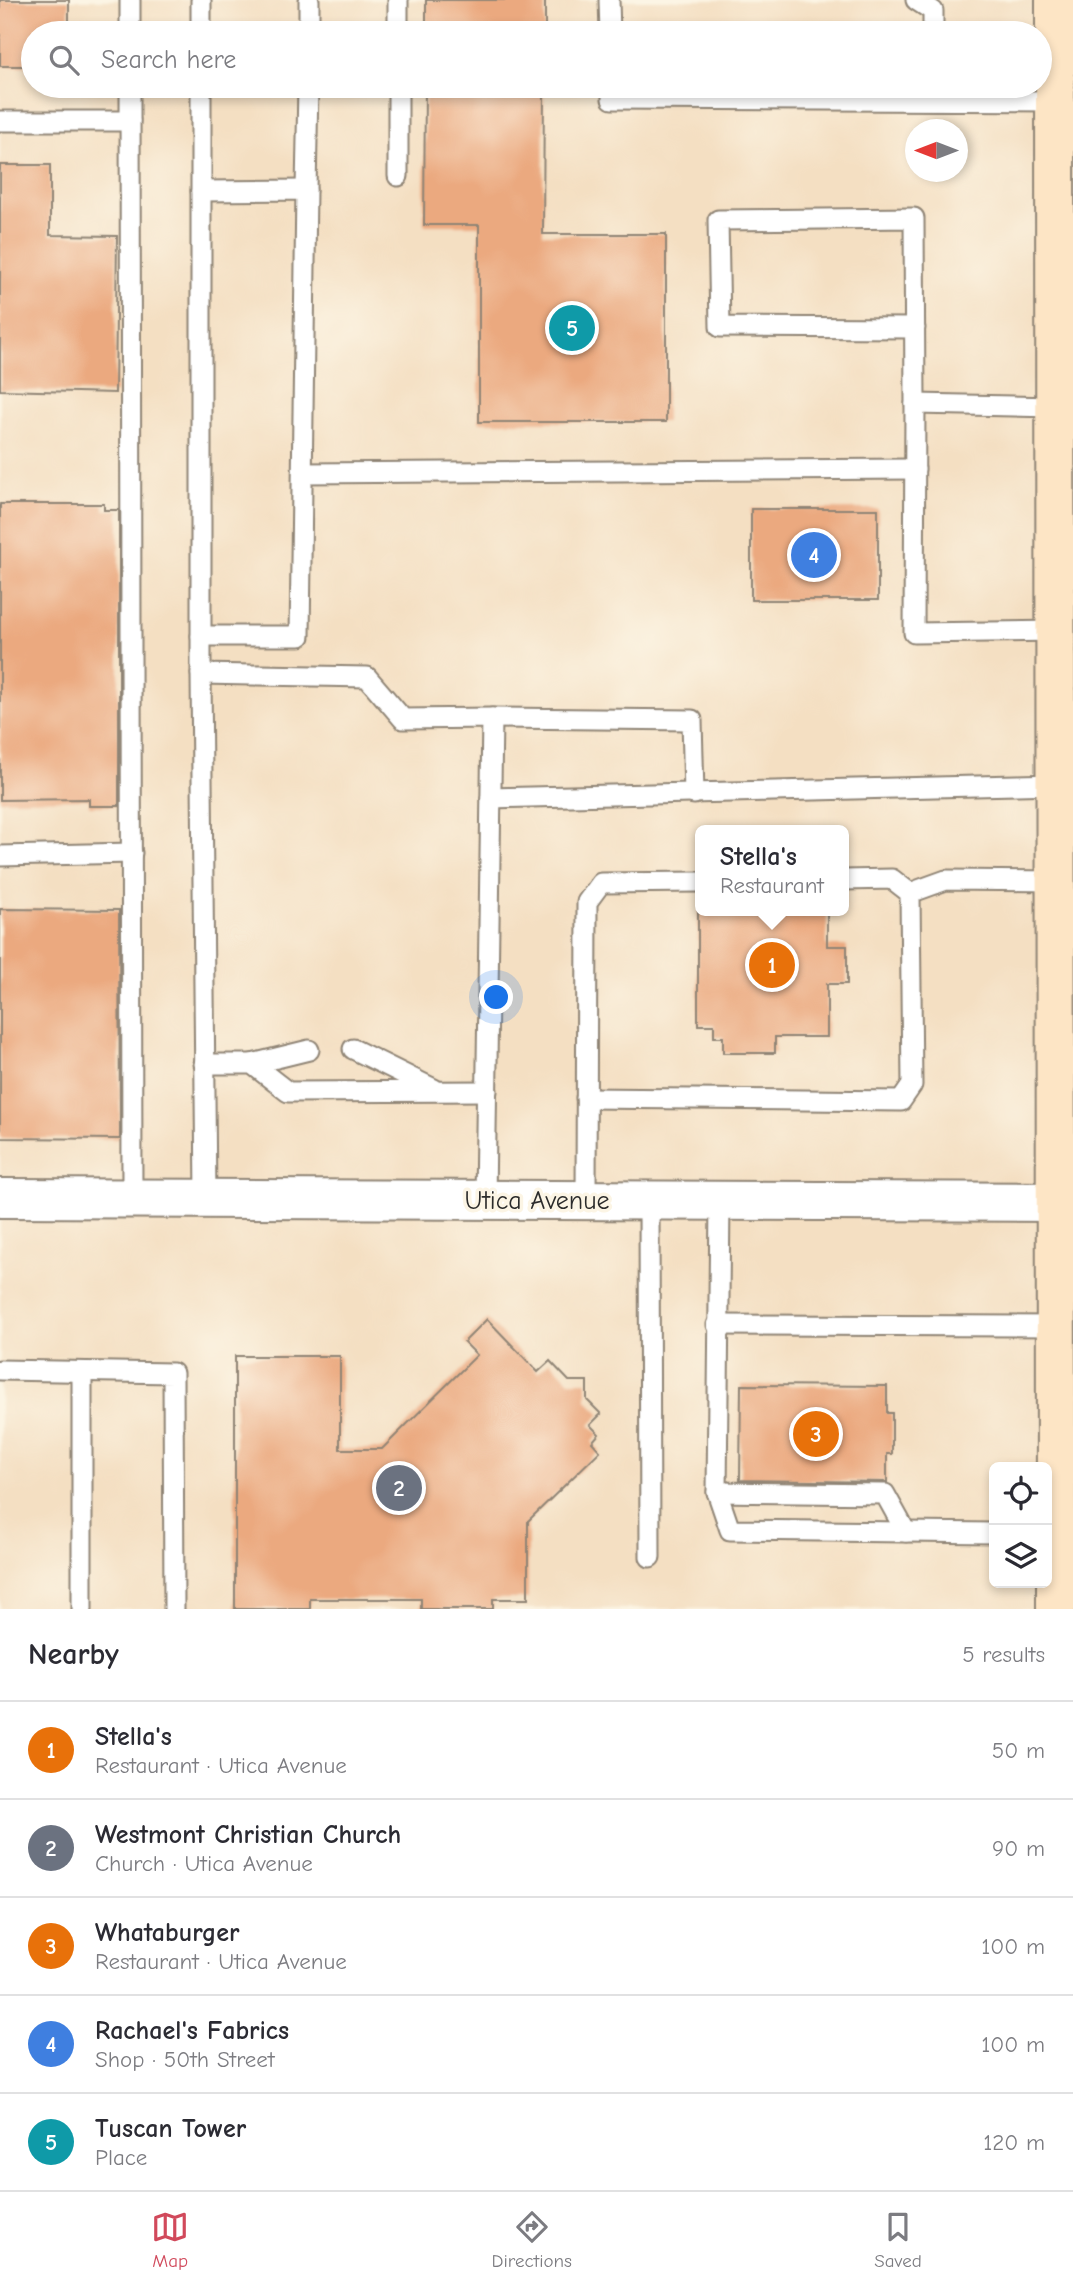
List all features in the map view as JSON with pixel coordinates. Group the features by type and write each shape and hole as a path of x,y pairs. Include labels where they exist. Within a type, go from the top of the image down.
{"main road":[{"path":"1056,1609 1052,1534 1065,1466 1064,951 1056,881 1062,769 1056,631 1064,501 1056,407 1064,344 1064,143 1056,101 1061,12"}],"street":[{"name":"Utica Avenue","path":"0,1198 1065,1202"}],"lane":[{"path":"130,0 130,21"},
{"path":"201,0 201,21"},
{"path":"309,0 309,21"},
{"path":"398,0 398,21"},
{"path":"610,0 610,21"},
{"path":"916,0 933,11 933,21"},
{"path":"130,98 132,1199"},
{"path":"201,98 201,674 206,1199"},
{"path":"201,636 300,636 308,98"},
{"path":"398,98 398,176"},
{"path":"612,98 676,98"},
{"path":"1003,98 1056,101"},
{"path":"0,121 130,121"},
{"path":"201,191 306,190"},
{"path":"915,328 720,327 718,220 915,218 915,328 915,469 914,633 1056,631"},
{"path":"915,404 1056,407"},
{"path":"303,473 915,469"},
{"path":"201,674 367,677 403,719 692,720 694,794"},
{"path":"485,1200 492,718"},
{"path":"491,798 694,794 1062,769"},
{"path":"0,856 132,853"},
{"path":"849,880 892,879 910,893"},
{"path":"910,893 946,880 1056,881"},
{"path":"586,1200 587,902 601,883 695,882"},
{"path":"586,1098 901,1101 912,1085 910,893"},
{"path":"353,1049 438,1091"},
{"path":"204,1064 252,1064 309,1050"},
{"path":"252,1064 288,1092 487,1091"},
{"path":"649,1200 650,1557"},
{"path":"720,1200 717,1492 730,1530 989,1533"},
{"path":"717,1325 1065,1326"},
{"path":"0,1370 173,1373 173,1609"},
{"path":"82,1372 82,1609"},
{"path":"717,1492 885,1494 906,1532"}],"building":[{"path":"0,0 69,0 69,21 21,21 21,66 0,66"},
{"path":"426,0 545,0 545,21 426,21"},
{"path":"425,98 544,98 543,234 666,234 666,422 479,422 479,225 424,225"},
{"path":"0,165 50,165 50,235 117,236 115,393 0,390"},
{"path":"0,504 104,504 104,510 119,510 119,806 89,806 89,799 0,800"},
{"path":"751,509 878,509 878,600 751,600"},
{"path":"0,909 119,910 120,1139 0,1138"},
{"path":"698,916 827,916 827,946 847,946 847,984 827,984 827,1037 775,1037 775,1053 723,1053 723,1037 714,1037 714,1025 698,1025"},
{"path":"487,1319 538,1372 550,1361 569,1381 587,1381 587,1400 601,1414 590,1425 599,1434 592,1442 600,1451 528,1521 528,1599 493,1599 493,1609 421,1609 421,1599 310,1599 310,1609 235,1609 235,1356 340,1356 340,1449 382,1449 477,1355 464,1342"},
{"path":"741,1385 887,1386 887,1413 892,1413 892,1454 887,1454 887,1482 740,1480"}],"place":[{"name":"Tuscan Tower","path":"572,328"},
{"name":"Rachael's Fabrics","path":"814,555"},
{"name":"Stella's","path":"772,965"},
{"name":"Whataburger","path":"816,1434"},
{"name":"Westmont Christian Church","path":"399,1488"}]}
